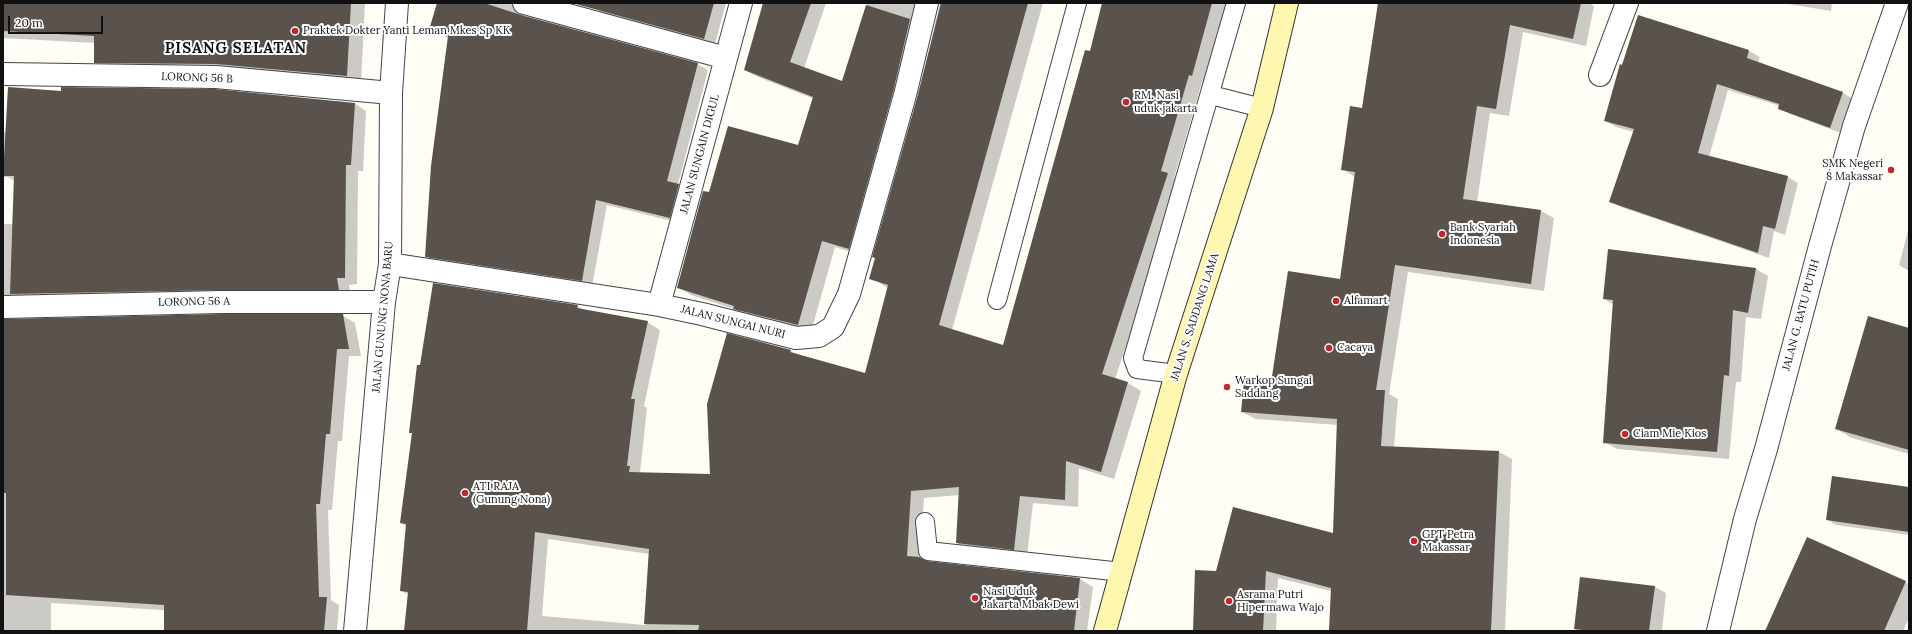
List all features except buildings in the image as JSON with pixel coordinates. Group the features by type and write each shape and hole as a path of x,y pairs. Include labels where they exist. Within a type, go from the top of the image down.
{"main road":[{"name":"JALAN S. SADDANG LAMA","path":"1105,631 1176,374 1262,108 1286,3"}],"street":[{"name":"JALAN GUNUNG NONA BARU","path":"355,631 384,302 390,264 391,93 397,3"},
{"path":"524,3 726,58"},
{"name":"JALAN SUNGAIN DIGUL","path":"659,305 741,3"},
{"name":"JALAN SUNGAI NURI","path":"390,264 659,305 702,314 796,338 819,336 833,327 849,294 905,95 927,3"},
{"path":"1600,75 1627,3"},
{"name":"JALAN G. BATU PUTIH","path":"1718,631 1745,519 1766,449 1820,246 1854,126 1897,3"},
{"name":"LORONG 56 B","path":"3,74 216,77 391,93"},
{"name":"LORONG 56 A","path":"3,307 221,302 384,302"}],"lane":[{"path":"997,300 1077,3"},
{"path":"1176,374 1137,369 1134,358 1211,95 1236,3"},
{"path":"1211,95 1262,108"},
{"path":"925,522 928,551 1122,572"}],"place":[{"name":"Praktek Dokter Yanti Leman Mkes Sp KK","path":"295,31"},
{"name":"RM. Nasi uduk jakarta","path":"1126,102"},
{"name":"SMK Negeri 8 Makassar","path":"1891,170"},
{"name":"Bank Syariah Indonesia","path":"1442,234"},
{"name":"Alfamart","path":"1336,301"},
{"name":"Cacaya","path":"1329,348"},
{"name":"Warkop Sungai Saddang","path":"1227,387"},
{"name":"Ciam Mie Kios","path":"1625,434"},
{"name":"ATI RAJA (Gunung Nona)","path":"465,493"},
{"name":"GPT Petra Makassar","path":"1414,541"},
{"name":"Nasi Uduk Jakarta Mbak Dewi","path":"975,598"},
{"name":"Asrama Putri Hipermawa Wajo","path":"1229,601"}],"district":[{"name":"PISANG SELATAN","path":"236,49"}]}
